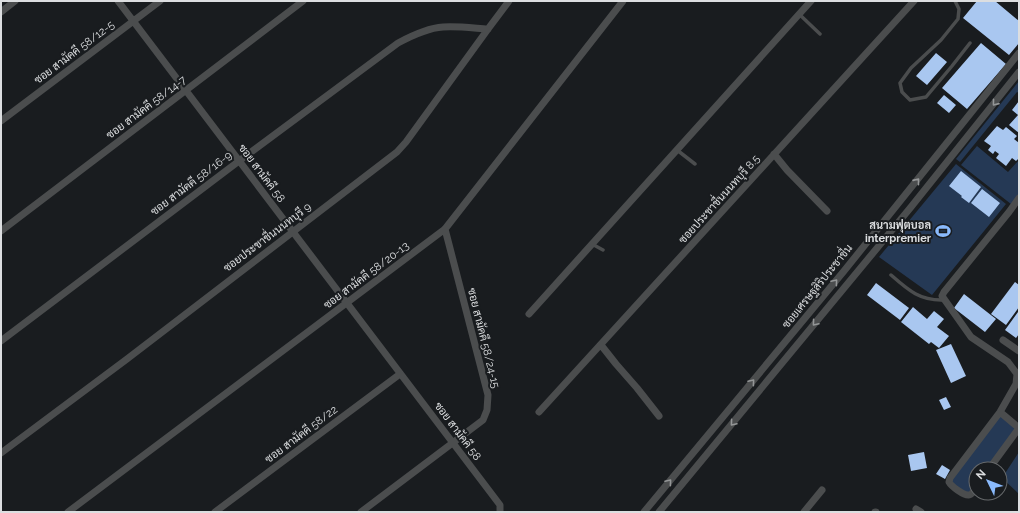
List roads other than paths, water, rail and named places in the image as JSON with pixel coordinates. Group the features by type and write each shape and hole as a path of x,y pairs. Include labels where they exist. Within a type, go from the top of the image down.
{"street":[{"path":"1,12 15,1"},
{"name":"ซอย สามัคคี 58","path":"118,1 453,442 500,505 500,512"},
{"name":"ซอย สามัคคี 58/12-5","path":"1,121 160,1"},
{"name":"ซอย สามัคคี 58/14-7","path":"1,231 303,1"},
{"name":"ซอยประชาชื่นนนทบุรี 9","path":"1,453 127,359 397,152 406,142 509,1"},
{"name":"ซอย สามัคคี 58/20-13","path":"68,512 445,230 623,1"},
{"path":"529,314 811,1"},
{"name":"ซอยประชาชื่นนนทบุรี 8.5","path":"539,412 914,1"},
{"name":"ซอย สามัคคี 58/16-9","path":"1,341 398,43 412,35 442,27 488,29"},
{"name":"ซอยเศรษฐสิริประชาชื่น","path":"644,512 844,271 1019,53"},
{"name":"ซอยเศรษฐสิริประชาชื่น","path":"659,512 916,201 1019,72"},
{"path":"774,154 787,170 827,211"},
{"path":"968,495 965,495 948,482 1000,412 1016,384 1017,374 1008,362 971,337 942,296 1019,198"},
{"name":"ซอย สามัคคี 58/24-15","path":"361,512 483,420 486,415 488,395 445,230"},
{"path":"1003,340 1019,351"},
{"path":"601,345 658,416"},
{"name":"ซอย สามัคคี 58/22","path":"215,512 400,374"},
{"path":"995,461 1019,428 1000,412"},
{"path":"804,512 822,490"}],"lane":[{"path":"955,1 959,9 958,19 941,40 911,68 900,83 902,92 910,100 926,97 970,43"},
{"path":"799,14 820,34"},
{"path":"677,150 695,164"},
{"path":"592,244 603,250"},
{"path":"891,275 916,294 931,300 944,300"}],"place":[{"name":"สนามฟุตบอล interpremier","path":"943,231"}]}
